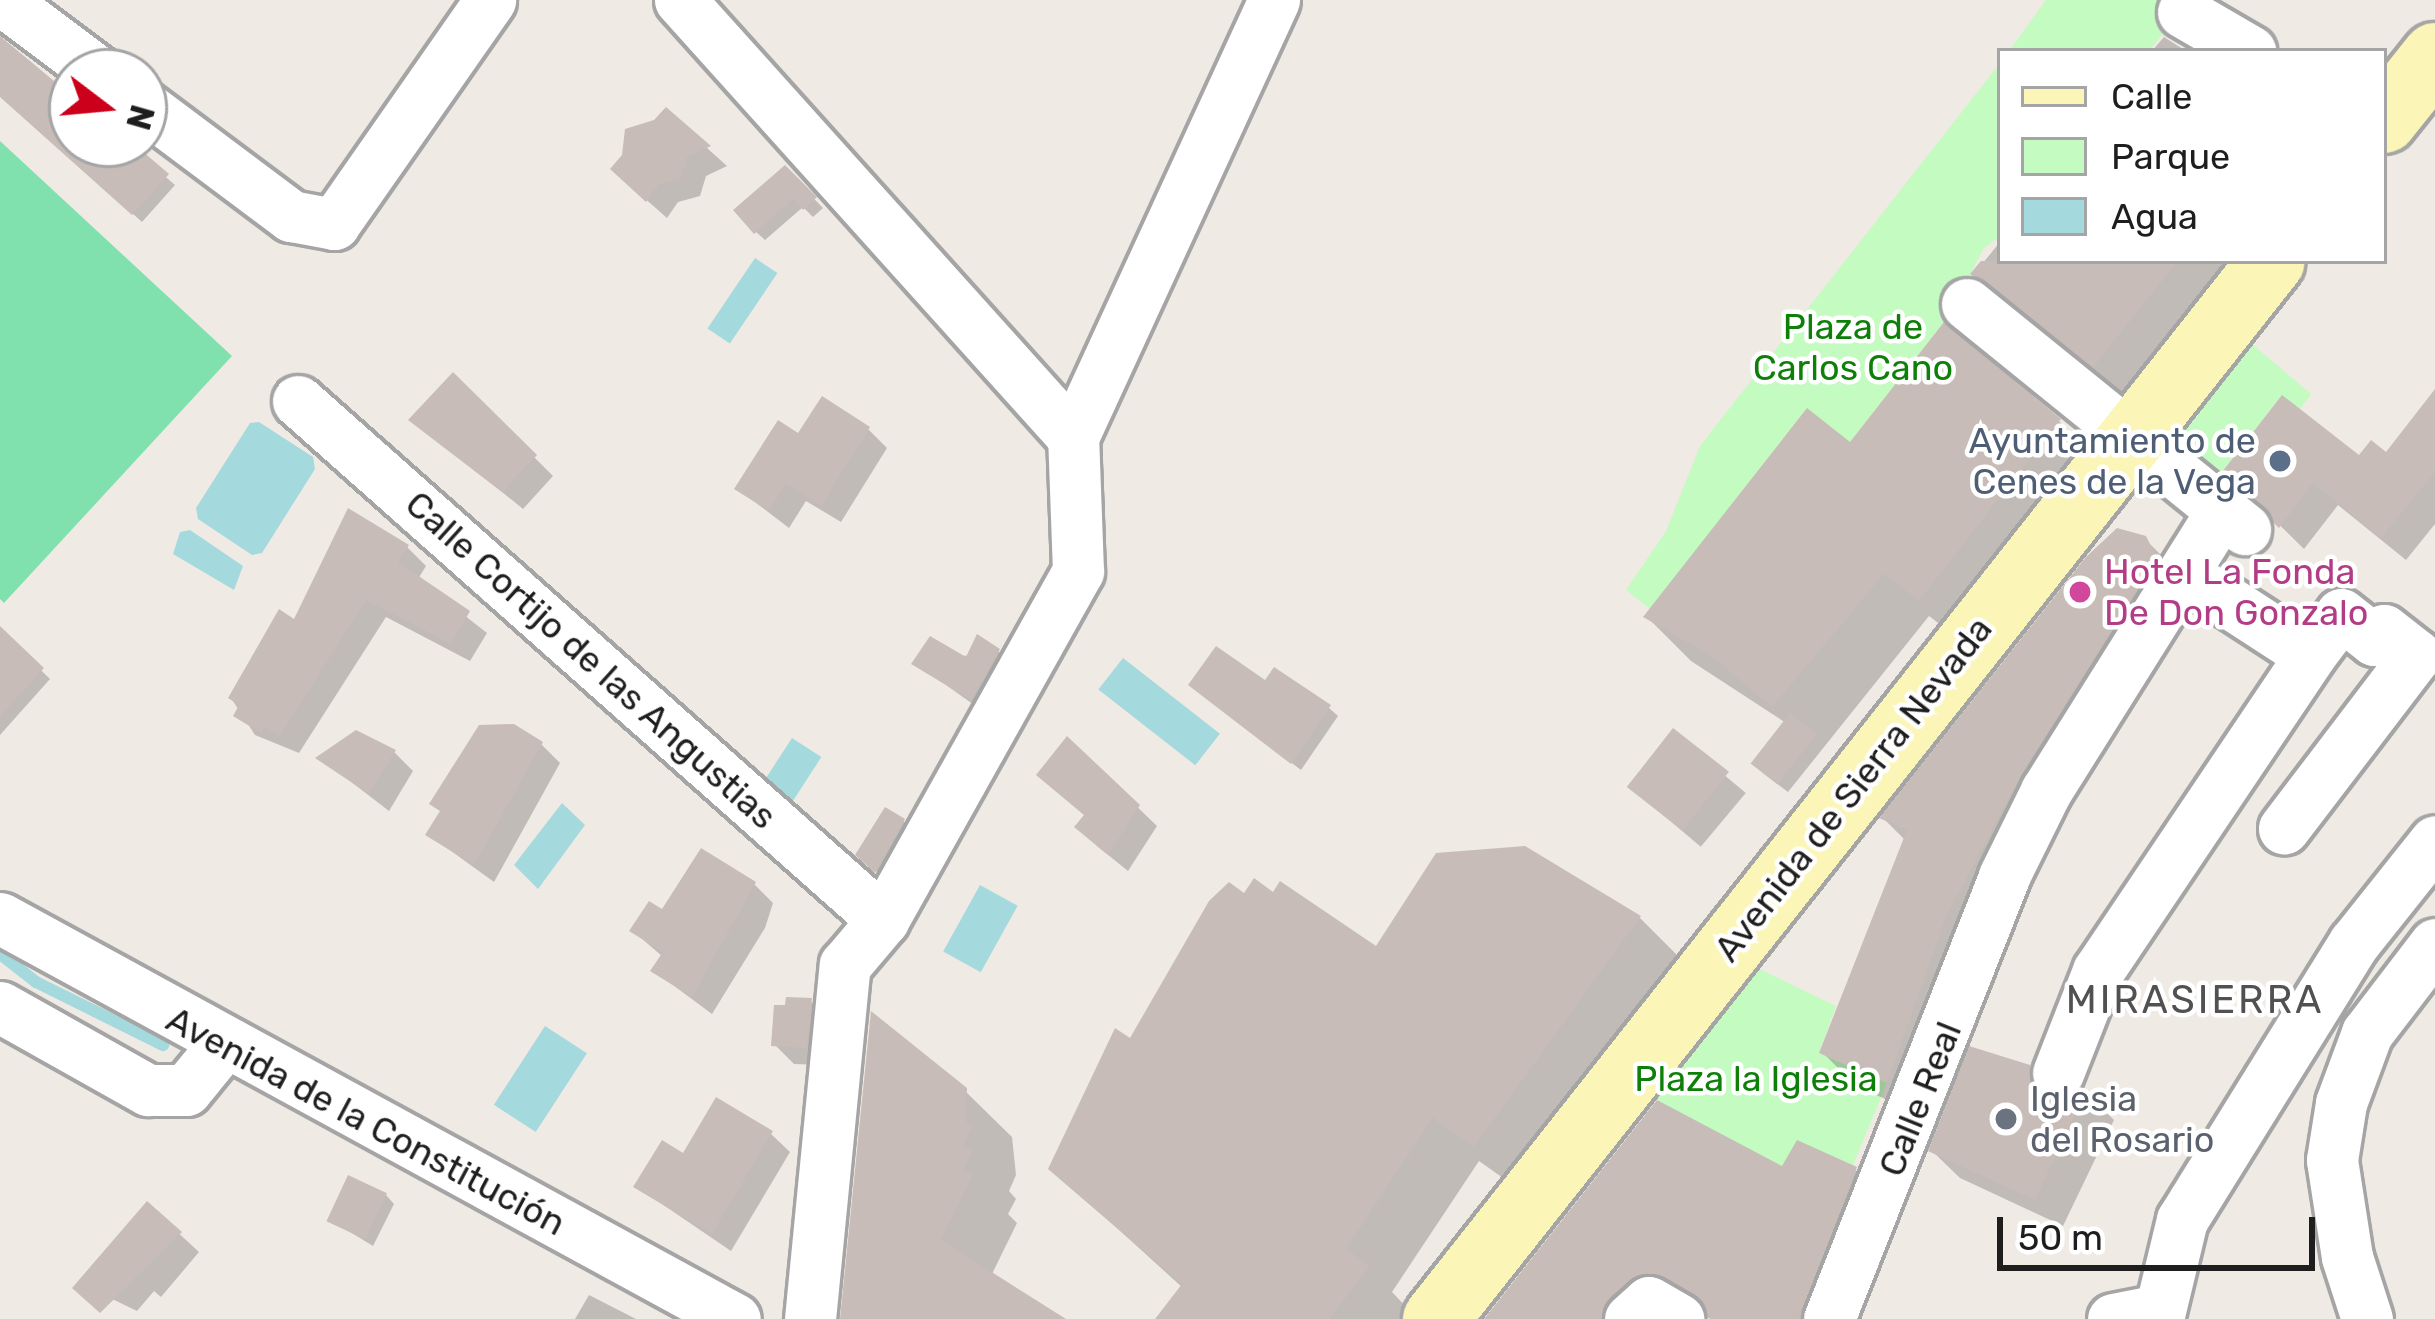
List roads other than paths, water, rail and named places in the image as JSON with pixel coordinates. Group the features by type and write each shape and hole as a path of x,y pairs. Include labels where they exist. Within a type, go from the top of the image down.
{"street":[{"path":"2,0 66,48"},
{"path":"168,124 292,216 334,224 490,0"},
{"path":"680,0 1073,437"},
{"path":"810,1319 845,965 883,920 1078,571 1073,437 1274,0"},
{"path":"2183,12 2245,48"},
{"name":"Avenida de Sierra Nevada","path":"1436,1319 2270,264"},
{"path":"1967,304 2223,509"},
{"name":"Calle Cortijo de las Angustias","path":"298,401 883,920"},
{"name":"Calle Real","path":"1828,1319 2004,876 2046,791 2223,509 2246,526 2210,590 2029,864 2004,876"},
{"path":"2210,590 2310,655"},
{"path":"2058,1072 2098,971 2310,655 2341,614 2374,640 2384,630 2416,655 2284,828"},
{"path":"2144,1316 2182,1220 2354,943 2428,863"},
{"name":"Avenida de la Constitución","path":"0,918 223,1045 735,1319"},
{"path":"2368,1319 2347,1257 2332,1160 2341,1102 2367,1033 2435,944"},
{"path":"0,1007 148,1090 186,1090 223,1045"}],"water":[{"path":"755,258 777,273 730,344 707,328"},
{"path":"259,422 313,457 315,469 262,553 252,555 198,519 196,508 250,423"},
{"path":"190,530 243,566 234,590 173,554 180,532"},
{"path":"1123,658 1220,734 1195,765 1098,690"},
{"path":"792,738 821,757 789,807 759,788"},
{"path":"562,803 585,825 538,889 514,865"},
{"path":"980,885 1018,906 981,972 943,951"},
{"path":"545,1026 587,1053 536,1132 494,1105"}],"waterway":[{"path":"0,954 36,982 163,1045"}],"place":[{"name":"Ayuntamiento de Cenes de la Vega","path":"2280,461"},
{"name":"Hotel La Fonda De Don Gonzalo","path":"2080,592"},
{"name":"Iglesia del Rosario","path":"2006,1119"}],"district":[{"name":"MIRASIERRA","path":"2195,1000"}],"park label":[{"name":"Plaza de Carlos Cano","path":"1853,346"},
{"name":"Plaza la Iglesia","path":"1756,1079"}]}
